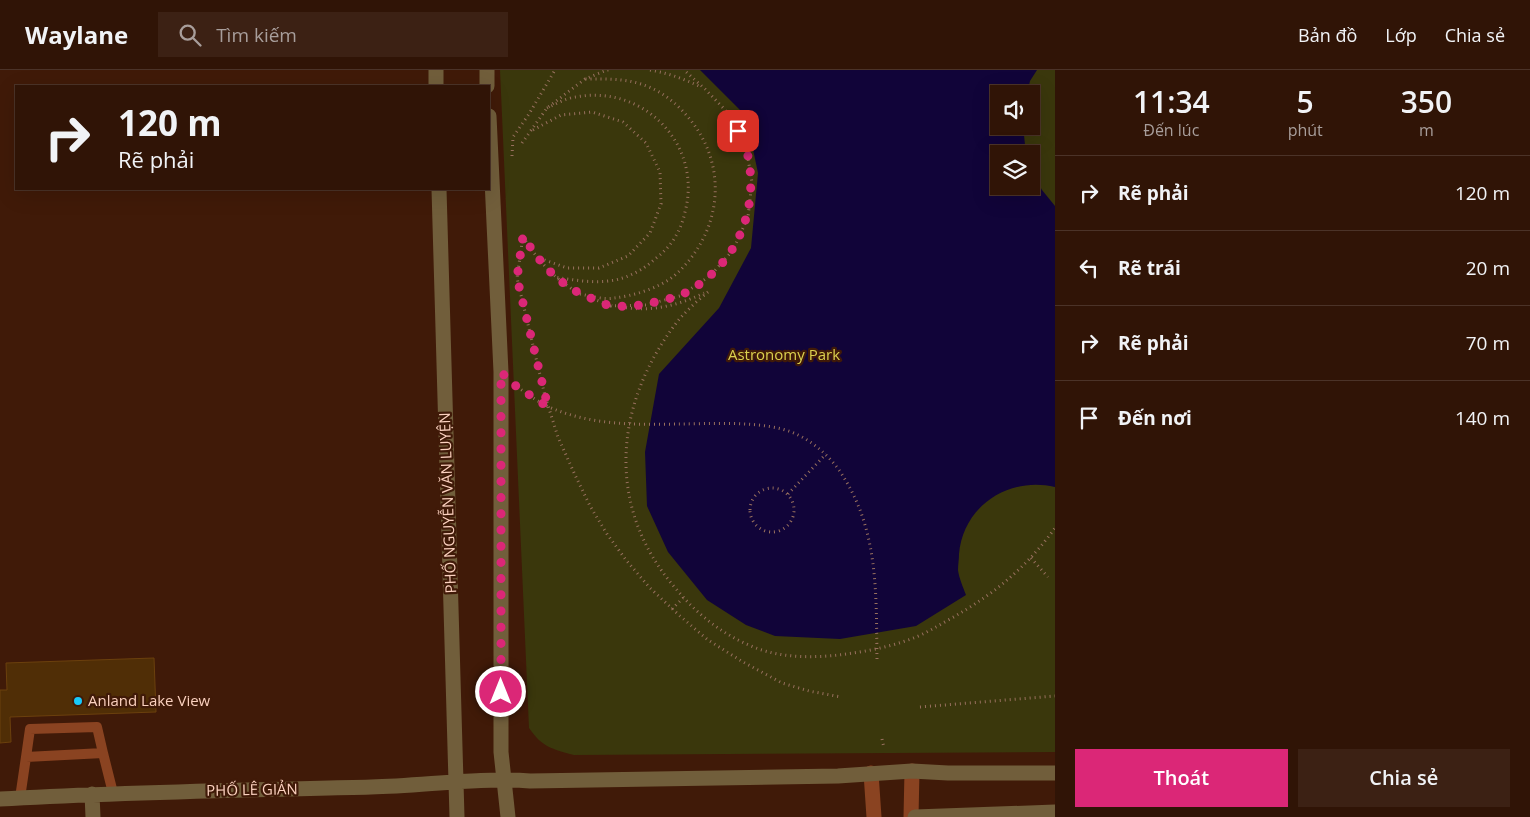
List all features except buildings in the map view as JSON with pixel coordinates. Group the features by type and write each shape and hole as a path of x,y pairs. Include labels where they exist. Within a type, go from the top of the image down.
{"main road":[{"path":"436,70 436,85"},
{"path":"486,70 487,85"},
{"path":"490,137 501,372 500,752 508,817"},
{"name":"PHỐ NGUYỄN VĂN LUYỆN","path":"439,190 457,817"},
{"name":"PHỐ LÊ GIẢN","path":"0,800 113,793 390,787 504,779 530,781 828,776 912,771 1055,773"},
{"path":"92,794 93,817"},
{"path":"915,817 1055,812"}],"street":[{"path":"911,817 912,771"},
{"path":"871,773 874,817"}],"lane":[{"path":"20,798 30,729 97,727 113,793"},
{"path":"26,756 103,753"}],"path":[{"path":"512,156 513,136 529,114 555,70"},
{"path":"522,143 547,108 585,80 607,70 612,70"},
{"path":"650,70 676,76 705,89"},
{"path":"610,306 646,305 680,296 710,276 722,263 733,250 748,217 752,182 746,147 730,115 684,70"},
{"path":"580,294 612,299 644,292 673,277 695,253 707,231 716,192 712,159 699,130 677,104 650,87 618,78 585,80"},
{"path":"547,108 575,97 604,95 633,102 658,118 677,141 687,169 689,198 682,227 666,251 642,270 615,280 585,281 554,277"},
{"path":"533,130 561,115 592,112 622,122 646,143 660,172 661,204 650,233 628,256 599,268 567,268 536,257"},
{"path":"842,697 809,691 782,683 708,640 650,588 607,534 590,506 575,475 548,407 517,278 523,236 536,257 554,277 580,294 610,306 635,310 660,308 685,302 708,292 678,321 654,359 634,405 625,460 628,489 634,515 648,550 664,576 683,598 703,617 727,634 750,646 770,653 794,657 822,657 877,649 907,640 928,632 972,607 1005,582 1032,558 1055,528"},
{"path":"501,372 513,384 548,407 591,420 630,425 709,424 767,426 782,429 810,441 831,458 862,511 875,572 877,660"},
{"path":"788,494 826,454"},
{"path":"775,488 788,494 794,508 791,522 786,528 780,532 772,533 758,528 750,516 750,509 755,495 761,491 775,488"},
{"path":"1032,558 1048,577"},
{"path":"672,609 683,598"},
{"path":"920,707 1055,696"},
{"path":"882,739 884,748"}],"green space":[{"name":"Astronomy Park","path":"500,70 1055,70 1055,752 574,755 548,746 529,728"}],"shaded area":[{"path":"700,70 1037,70 1029,85 990,85 990,135 1024,135 1025,145 990,145 990,195 1040,195 1040,186 1055,206 1055,487 1021,486 991,498 979,509 969,522 962,537 959,554 958,568 966,595 916,626 840,639 775,636 746,625 707,600 668,552 647,506 645,452 659,374 719,308 751,248 758,173 746,116"}],"place":[{"name":"Anland Lake View","path":"78,701"}],"route":[{"path":"501,692 501,372 513,384 548,407 517,278 523,236 536,257 554,277 580,294 610,306 646,305 680,296 710,276 722,263 733,250 748,217 752,182 746,147 738,131"}]}
